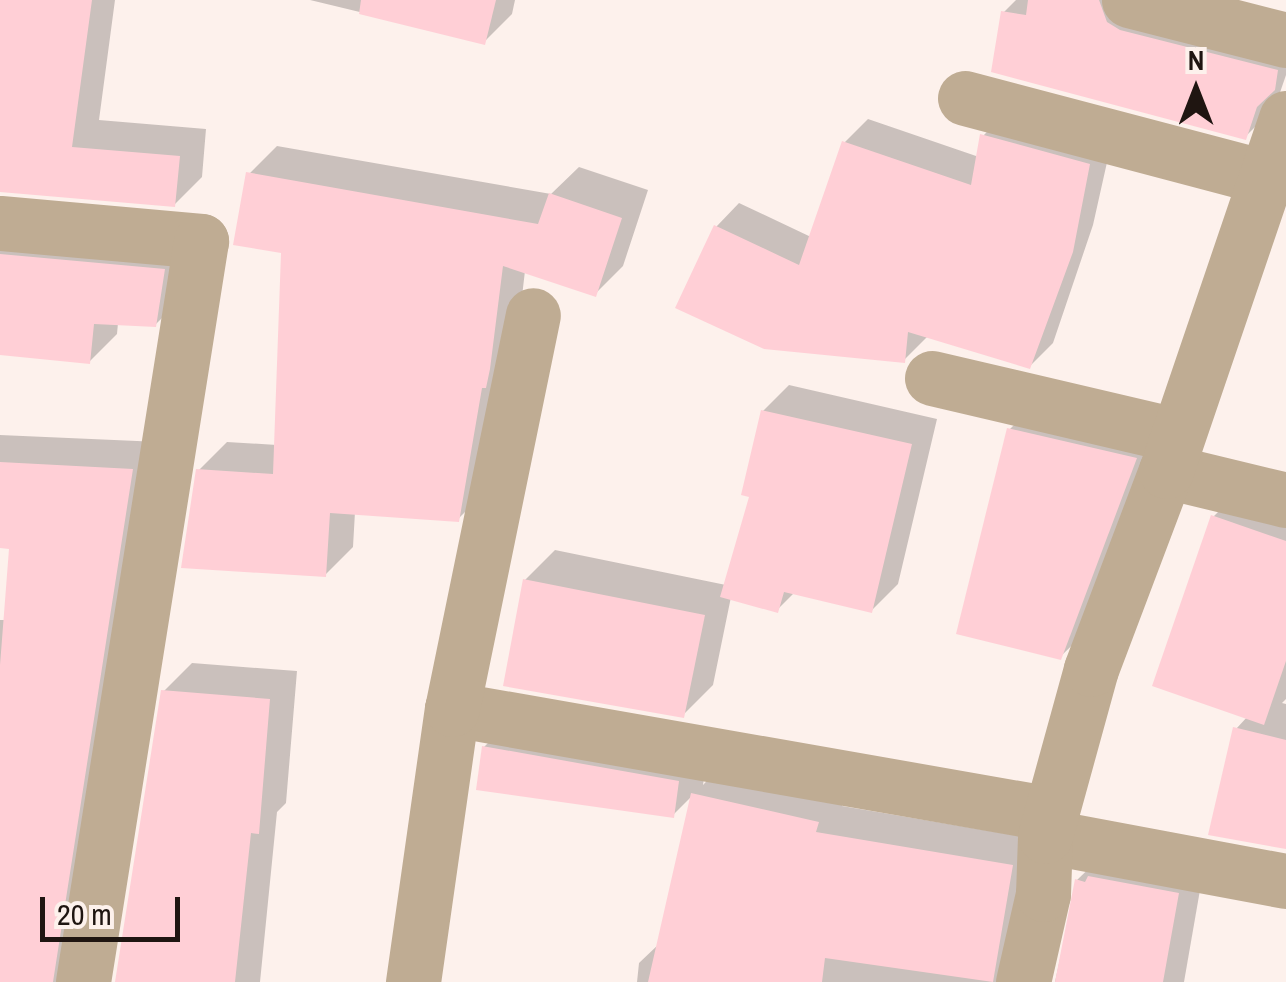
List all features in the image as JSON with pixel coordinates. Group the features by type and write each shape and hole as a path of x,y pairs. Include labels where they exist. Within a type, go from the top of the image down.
{"street":[{"path":"1129,0 1286,40"},
{"path":"965,98 1278,144 1091,669 1048,825 1043,894 1023,982"},
{"path":"0,223 201,241 83,982"},
{"path":"413,982 452,709 533,314"},
{"path":"932,378 1171,453 1286,500"},
{"path":"452,709 1048,825 1286,880"}],"building":[{"path":"0,0 92,0 72,147 180,156 175,207 0,192"},
{"path":"361,0 496,0 485,45 359,14"},
{"path":"1028,0 1099,0 1107,22 1120,30 1278,70 1275,90 1257,107 1246,140 991,72 1001,11 1026,15"},
{"path":"980,134 1090,164 1073,252 1030,369 908,332 905,363 764,349 675,308 714,225 799,265 842,141 971,185"},
{"path":"246,172 538,224 549,193 622,218 596,297 503,266 490,369 486,388 482,388 459,522 330,513 326,577 181,568 196,469 273,474 281,253 233,245"},
{"path":"0,254 165,269 156,327 94,324 90,364 0,355"},
{"path":"761,410 912,444 872,613 784,592 778,613 720,597 749,497 741,495"},
{"path":"1007,428 1137,458 1061,660 956,634"},
{"path":"0,462 133,469 53,982 0,982 0,665 9,549 0,548"},
{"path":"1211,515 1286,541 1286,661 1264,725 1152,686"},
{"path":"523,579 705,615 684,718 503,686"},
{"path":"161,690 270,699 259,834 251,833 235,982 115,982"},
{"path":"1233,727 1286,740 1286,849 1208,835"},
{"path":"482,746 679,781 674,818 476,790"},
{"path":"691,793 819,822 816,832 1013,865 993,982 825,958 822,982 648,982"},
{"path":"1088,876 1179,893 1163,982 1055,982 1075,879 1085,882"}]}
